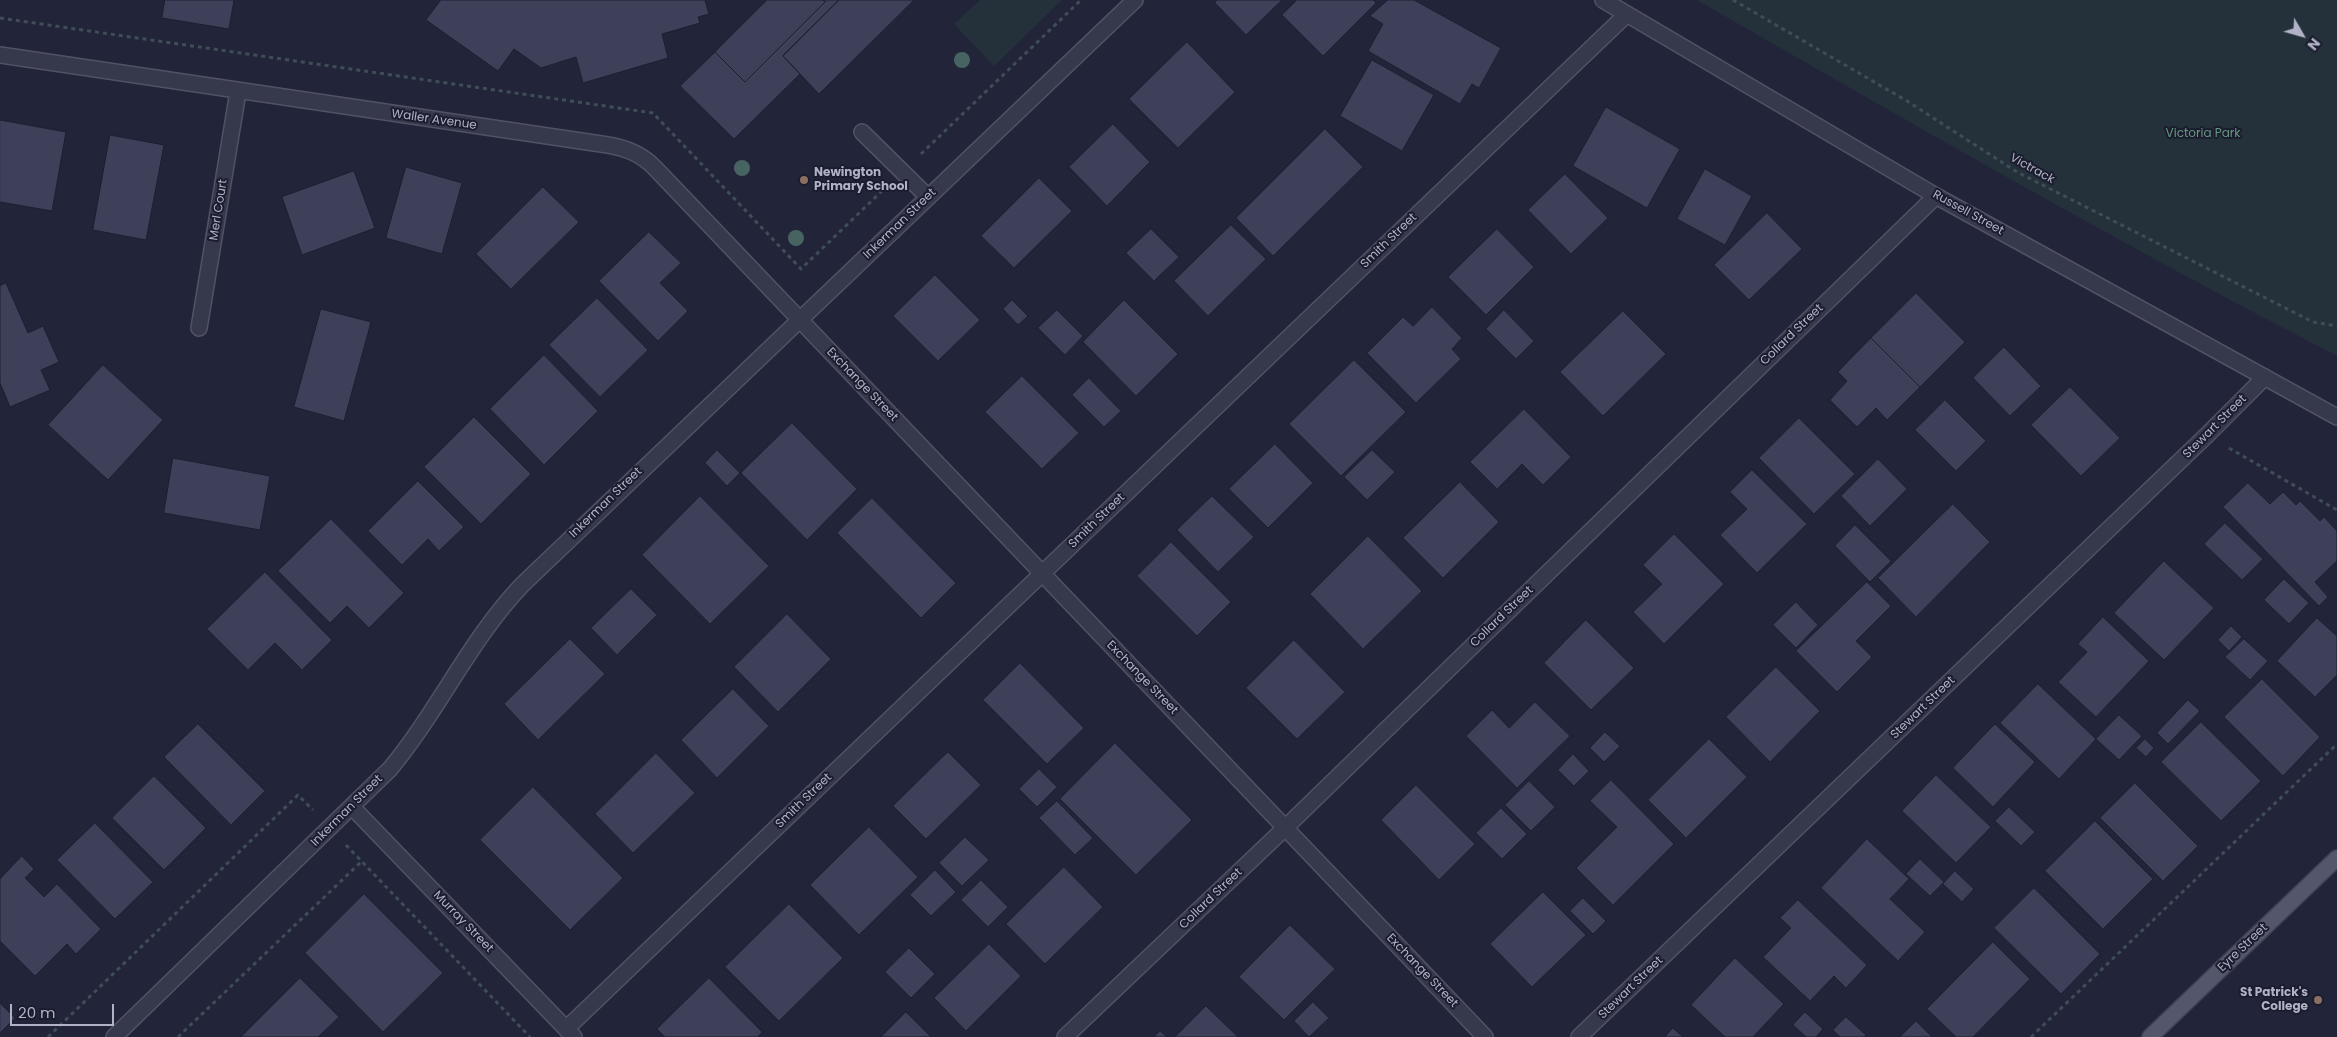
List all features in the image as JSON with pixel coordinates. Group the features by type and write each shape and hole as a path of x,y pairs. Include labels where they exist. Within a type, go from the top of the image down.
{"main road":[{"name":"Eyre Street","path":"2150,1037 2337,858"}],"street":[{"name":"Inkerman Street","path":"114,1037 390,769 414,740 474,643 510,597 1135,0"},
{"name":"Russell Street","path":"1603,0 1936,196 2337,417"},
{"name":"Smith Street","path":"570,1033 1042,573 1627,14"},
{"name":"Waller Avenue","path":"0,55 630,150 639,154 654,167 799,320"},
{"name":"Merl Court","path":"199,328 238,92"},
{"path":"862,132 928,197"},
{"name":"Collard Street","path":"1066,1037 1285,828 1936,196"},
{"name":"Exchange Street","path":"799,320 1485,1037"},
{"name":"Stewart Street","path":"1580,1037 2207,435 2265,377"},
{"name":"Murray Street","path":"352,807 570,1033"}],"path":[{"path":"801,269 1081,0"},
{"name":"Victrack","path":"1733,0 1907,101 2017,172 2313,322 2337,326"},
{"path":"0,18 241,53"},
{"path":"2207,435 2337,510"},
{"path":"2030,1037 2337,744"},
{"path":"48,1037 298,795"},
{"path":"178,1037 362,862 530,1037"}],"green space":[{"path":"980,0 1062,0 994,66 954,24"},
{"name":"Victoria Park","path":"1697,0 2337,0 2337,356 2175,270 1935,137"}],"building":[{"path":"165,0 234,0 229,29 162,18"},
{"path":"441,0 705,0 709,14 698,17 700,23 662,34 668,58 583,83 576,57 541,68 514,49 498,71 426,20"},
{"path":"767,0 823,0 825,2 745,82 715,52"},
{"path":"823,0 839,0 783,56 800,74 734,139 680,86 715,52 745,82 825,2"},
{"path":"839,0 914,0 819,94 783,56"},
{"path":"1217,0 1282,0 1246,35 1215,3"},
{"path":"1297,0 1373,0 1376,3 1323,56 1282,15"},
{"path":"1388,0 1414,0 1501,48 1479,88 1472,84 1460,104 1368,51 1383,24 1370,16"},
{"path":"1187,42 1235,92 1178,148 1129,99"},
{"path":"1372,60 1434,95 1402,151 1340,116"},
{"path":"1606,107 1680,149 1647,208 1573,166"},
{"path":"0,120 66,132 52,211 0,202"},
{"path":"1113,124 1150,162 1107,206 1069,167"},
{"path":"1325,129 1363,167 1273,256 1236,218"},
{"path":"110,135 164,145 146,240 93,230"},
{"path":"406,167 462,183 442,254 386,238"},
{"path":"1705,169 1752,196 1725,245 1677,219"},
{"path":"354,171 375,228 302,255 282,197"},
{"path":"1565,174 1608,218 1571,254 1528,210"},
{"path":"1039,178 1072,211 1014,268 981,236"},
{"path":"543,187 579,222 511,289 476,254"},
{"path":"1767,213 1802,249 1749,300 1714,265"},
{"path":"1231,225 1266,259 1208,316 1174,281"},
{"path":"1151,229 1179,257 1154,281 1126,253"},
{"path":"1497,229 1534,267 1486,315 1448,277"},
{"path":"649,232 681,263 660,283 688,311 658,341 599,281"},
{"path":"935,275 980,320 938,361 893,316"},
{"path":"6,283 28,333 43,326 59,362 41,370 50,390 10,407 0,383 0,286"},
{"path":"1916,293 1965,342 1920,387 1871,338"},
{"path":"597,298 648,350 600,397 549,345"},
{"path":"1012,300 1028,316 1018,325 1003,309"},
{"path":"1124,300 1178,354 1136,396 1083,342"},
{"path":"1432,307 1462,338 1452,349 1461,359 1416,403 1367,353 1403,317 1413,326"},
{"path":"321,309 371,322 344,421 294,407"},
{"path":"1057,310 1083,336 1065,355 1038,328"},
{"path":"1504,310 1534,341 1516,359 1486,329"},
{"path":"1623,311 1666,354 1603,416 1560,372"},
{"path":"1871,338 1920,387 1887,420 1876,408 1857,427 1830,400 1847,381 1838,372"},
{"path":"2004,347 2041,386 2010,416 1973,378"},
{"path":"544,355 598,411 544,465 490,409"},
{"path":"1354,360 1406,412 1341,476 1289,424"},
{"path":"103,365 163,420 108,480 48,425"},
{"path":"1022,376 1079,433 1042,469 985,412"},
{"path":"1089,378 1121,411 1104,427 1072,395"},
{"path":"2070,387 2120,438 2081,476 2031,425"},
{"path":"1945,400 1986,441 1956,471 1915,430"},
{"path":"1524,409 1571,457 1543,485 1522,464 1497,489 1470,462"},
{"path":"474,417 531,474 481,524 424,467"},
{"path":"1799,418 1855,474 1814,514 1759,458"},
{"path":"792,423 857,489 807,540 741,473"},
{"path":"1275,444 1313,483 1268,528 1229,489"},
{"path":"717,450 740,473 727,486 705,463"},
{"path":"1372,450 1395,472 1367,500 1344,477"},
{"path":"173,458 270,476 260,530 164,513"},
{"path":"1878,459 1907,489 1870,526 1841,496"},
{"path":"1752,470 1807,524 1757,573 1720,535 1747,509 1730,492"},
{"path":"418,481 464,527 439,551 428,539 402,565 368,531"},
{"path":"1460,482 1499,522 1443,578 1403,538"},
{"path":"2248,483 2270,504 2283,492 2296,505 2300,501 2320,521 2324,517 2337,531 2337,561 2315,582 2328,597 2319,606 2223,507"},
{"path":"700,496 769,566 710,624 642,555"},
{"path":"1212,496 1254,537 1218,572 1177,530"},
{"path":"872,498 956,583 921,618 837,533"},
{"path":"1953,504 1990,542 1916,617 1878,578"},
{"path":"331,519 404,593 369,628 347,606 330,623 278,571"},
{"path":"2225,523 2263,559 2242,580 2204,544"},
{"path":"1855,525 1891,561 1870,582 1835,546"},
{"path":"1674,534 1724,584 1664,644 1633,612 1662,584 1643,565"},
{"path":"1368,536 1422,591 1363,649 1310,594"},
{"path":"1171,542 1231,602 1197,636 1137,576"},
{"path":"2164,561 2214,608 2164,660 2114,613"},
{"path":"265,572 332,640 302,670 275,643 248,670 207,629"},
{"path":"2284,579 2309,603 2289,624 2264,600"},
{"path":"1867,582 1891,606 1856,641 1872,657 1837,692 1796,651"},
{"path":"631,589 657,615 617,655 591,628"},
{"path":"1796,602 1818,625 1796,648 1773,625"},
{"path":"787,614 831,659 778,712 734,667"},
{"path":"2103,617 2149,661 2096,717 2058,682 2087,652 2078,644"},
{"path":"2317,618 2337,636 2337,675 2315,697 2277,661"},
{"path":"1586,620 1634,668 1591,710 1544,663"},
{"path":"2231,626 2242,637 2229,651 2218,640"},
{"path":"570,639 605,674 538,740 504,704"},
{"path":"2244,639 2268,661 2250,680 2225,657"},
{"path":"1294,640 1345,692 1297,739 1246,688"},
{"path":"1020,663 1084,728 1047,764 983,700"},
{"path":"1776,667 1820,711 1770,762 1726,717"},
{"path":"2262,679 2320,737 2283,776 2224,717"},
{"path":"2038,684 2096,739 2059,779 2000,723"},
{"path":"733,689 769,726 717,778 681,740"},
{"path":"2188,700 2200,711 2168,744 2157,733"},
{"path":"1535,702 1570,736 1517,788 1466,736 1492,710 1509,728"},
{"path":"2119,715 2142,736 2119,760 2096,739"},
{"path":"2201,722 2261,781 2221,821 2161,762"},
{"path":"198,724 265,791 231,825 164,757"},
{"path":"1995,724 2035,762 1993,807 1953,768"},
{"path":"1605,732 1620,746 1604,762 1590,748"},
{"path":"1709,739 1747,777 1686,838 1648,800"},
{"path":"2145,739 2154,748 2146,757 2136,748"},
{"path":"1115,743 1192,820 1136,875 1060,799"},
{"path":"948,752 981,785 926,839 893,806"},
{"path":"656,753 695,793 633,853 595,814"},
{"path":"1573,754 1589,771 1574,786 1558,770"},
{"path":"1039,769 1057,787 1037,807 1019,789"},
{"path":"1936,775 1991,827 1956,863 1902,811"},
{"path":"154,776 206,828 164,870 112,818"},
{"path":"1611,780 1674,844 1613,905 1576,868 1617,827 1590,801"},
{"path":"1529,781 1555,807 1531,831 1505,805"},
{"path":"2135,783 2198,846 2163,881 2100,818"},
{"path":"1416,785 1475,844 1439,880 1381,820"},
{"path":"533,787 623,878 570,930 480,840"},
{"path":"1057,801 1093,838 1075,855 1039,818"},
{"path":"2009,807 2035,832 2021,846 1995,821"},
{"path":"1501,808 1527,834 1502,859 1476,833"},
{"path":"2095,821 2153,879 2103,929 2045,871"},
{"path":"95,823 153,882 115,919 57,860"},
{"path":"869,827 918,877 859,935 810,885"},
{"path":"965,837 989,860 962,886 939,863"},
{"path":"1867,839 1909,879 1890,899 1925,932 1898,961 1821,888"},
{"path":"22,856 34,869 25,878 44,897 57,884 101,929 76,954 67,944 35,976 0,941 0,879"},
{"path":"1920,859 1944,882 1930,896 1906,874"},
{"path":"1064,867 1103,907 1045,964 1006,924"},
{"path":"935,870 956,892 931,916 910,895"},
{"path":"1955,871 1974,889 1962,902 1943,884"},
{"path":"981,880 1008,907 988,927 961,900"},
{"path":"2034,888 2100,954 2061,994 1994,928"},
{"path":"1543,892 1586,935 1532,987 1490,944"},
{"path":"364,894 443,973 383,1032 305,953"},
{"path":"1583,898 1606,921 1593,934 1570,911"},
{"path":"1798,900 1867,965 1846,988 1834,976 1810,1001 1763,957 1791,928 1780,918"},
{"path":"789,904 843,958 779,1021 725,967"},
{"path":"1290,925 1335,969 1284,1020 1239,977"},
{"path":"1993,942 2030,979 1973,1037 1956,1037 1927,1009"},
{"path":"989,944 1021,976 966,1031 934,998"},
{"path":"909,948 935,974 911,998 885,972"},
{"path":"1735,958 1784,1004 1753,1037 1725,1037 1691,1005"},
{"path":"300,978 339,1017 318,1037 241,1037"},
{"path":"709,978 762,1032 758,1037 665,1037 657,1029"},
{"path":"1313,1002 1329,1018 1309,1037 1294,1021"},
{"path":"0,1003 15,1018 0,1033"},
{"path":"1206,1006 1238,1037 1175,1037"},
{"path":"906,1012 931,1037 881,1037"},
{"path":"1805,1012 1823,1029 1816,1037 1806,1037 1793,1025"},
{"path":"1846,1017 1866,1035 1864,1037 1840,1037 1833,1030"},
{"path":"1916,1021 1932,1037 1900,1037"},
{"path":"1673,1028 1683,1037 1665,1037"},
{"path":"1160,1031 1167,1037 1154,1037"}],"place":[{"name":"Newington Primary School","path":"804,180"},
{"name":"St Patrick's College","path":"2318,1000"}]}
